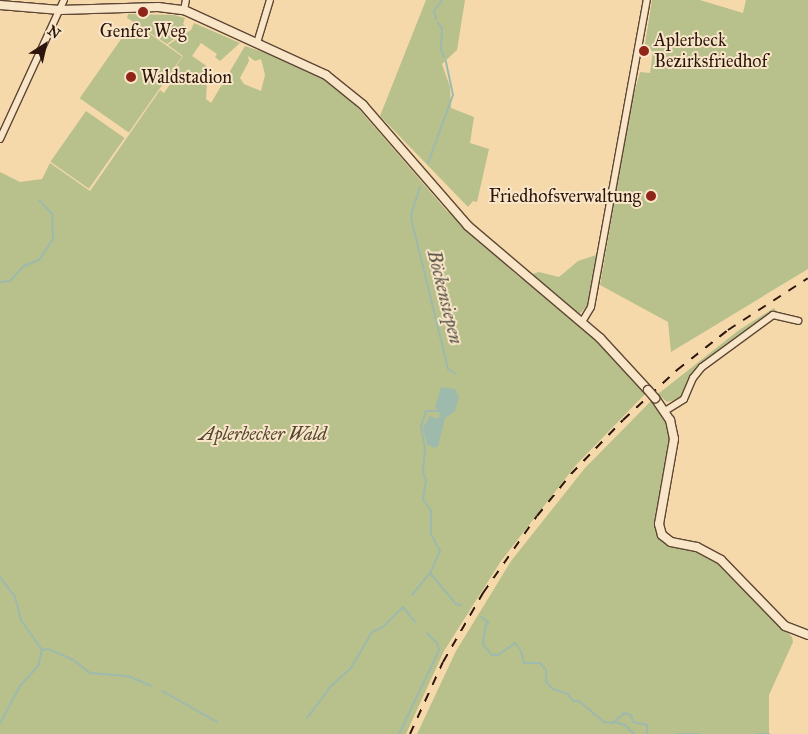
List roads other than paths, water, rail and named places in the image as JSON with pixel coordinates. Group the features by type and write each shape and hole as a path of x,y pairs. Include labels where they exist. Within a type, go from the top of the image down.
{"street":[{"path":"0,139 64,0"},
{"path":"184,10 186,0"},
{"path":"257,43 270,0"},
{"path":"582,322 591,307 648,0"},
{"path":"0,4 60,10 158,7 184,10 326,75 352,95 468,226 582,322 648,390 665,411 672,428 675,447 659,524 662,535 671,542 697,547 721,560 784,626 808,635"},
{"path":"665,411 684,399 693,378 702,367 772,316 798,322"}],"waterway":[{"name":"Böckensiepen","path":"436,19 434,11 442,0"},
{"name":"Böckensiepen","path":"438,23 442,28 441,49 444,57"},
{"name":"Böckensiepen","path":"428,163 453,95 446,61"},
{"name":"Böckensiepen","path":"420,187 411,214 412,222 448,369 456,374"},
{"path":"0,282 10,281 24,266 39,260 53,239 52,214 39,200"},
{"name":"Böckensiepen","path":"440,411 426,411 421,426 425,449 423,472 426,480 423,499 431,511 431,534 440,551 430,573 456,604 461,605"},
{"path":"412,595 429,574"},
{"path":"0,577 15,597 21,620 42,650 38,666 20,686 0,723"},
{"path":"307,718 330,687 351,668 372,632 383,627 403,607 415,622"},
{"name":"Böckensiepen","path":"481,617 488,622 486,626"},
{"name":"Böckensiepen","path":"486,624 483,644 492,655 498,655 515,643 521,651 524,663 540,663 546,670 546,682 553,689 568,694 573,701 579,701 604,722 613,723 624,713 631,715 633,722 647,725 647,734"},
{"path":"399,734 439,650 437,643 427,633"},
{"path":"42,650 48,649 72,659 90,673 128,676 151,686"},
{"path":"162,691 217,722"},
{"path":"615,722 625,725 634,734"},
{"name":"Böckensiepen","path":"677,734 699,734"},
{"path":"758,734 769,734"}],"railway":[{"path":"410,734 443,662 483,593 537,516 571,474 623,420 677,370 728,330 808,278"}],"place":[{"name":"Genfer Weg","path":"143,12"},
{"name":"Aplerbeck Bezirksfriedhof","path":"644,51"},
{"name":"Waldstadion","path":"131,77"},
{"name":"Friedhofsverwaltung","path":"651,196"}],"park label":[{"name":"Aplerbecker Wald","path":"263,434"}]}
